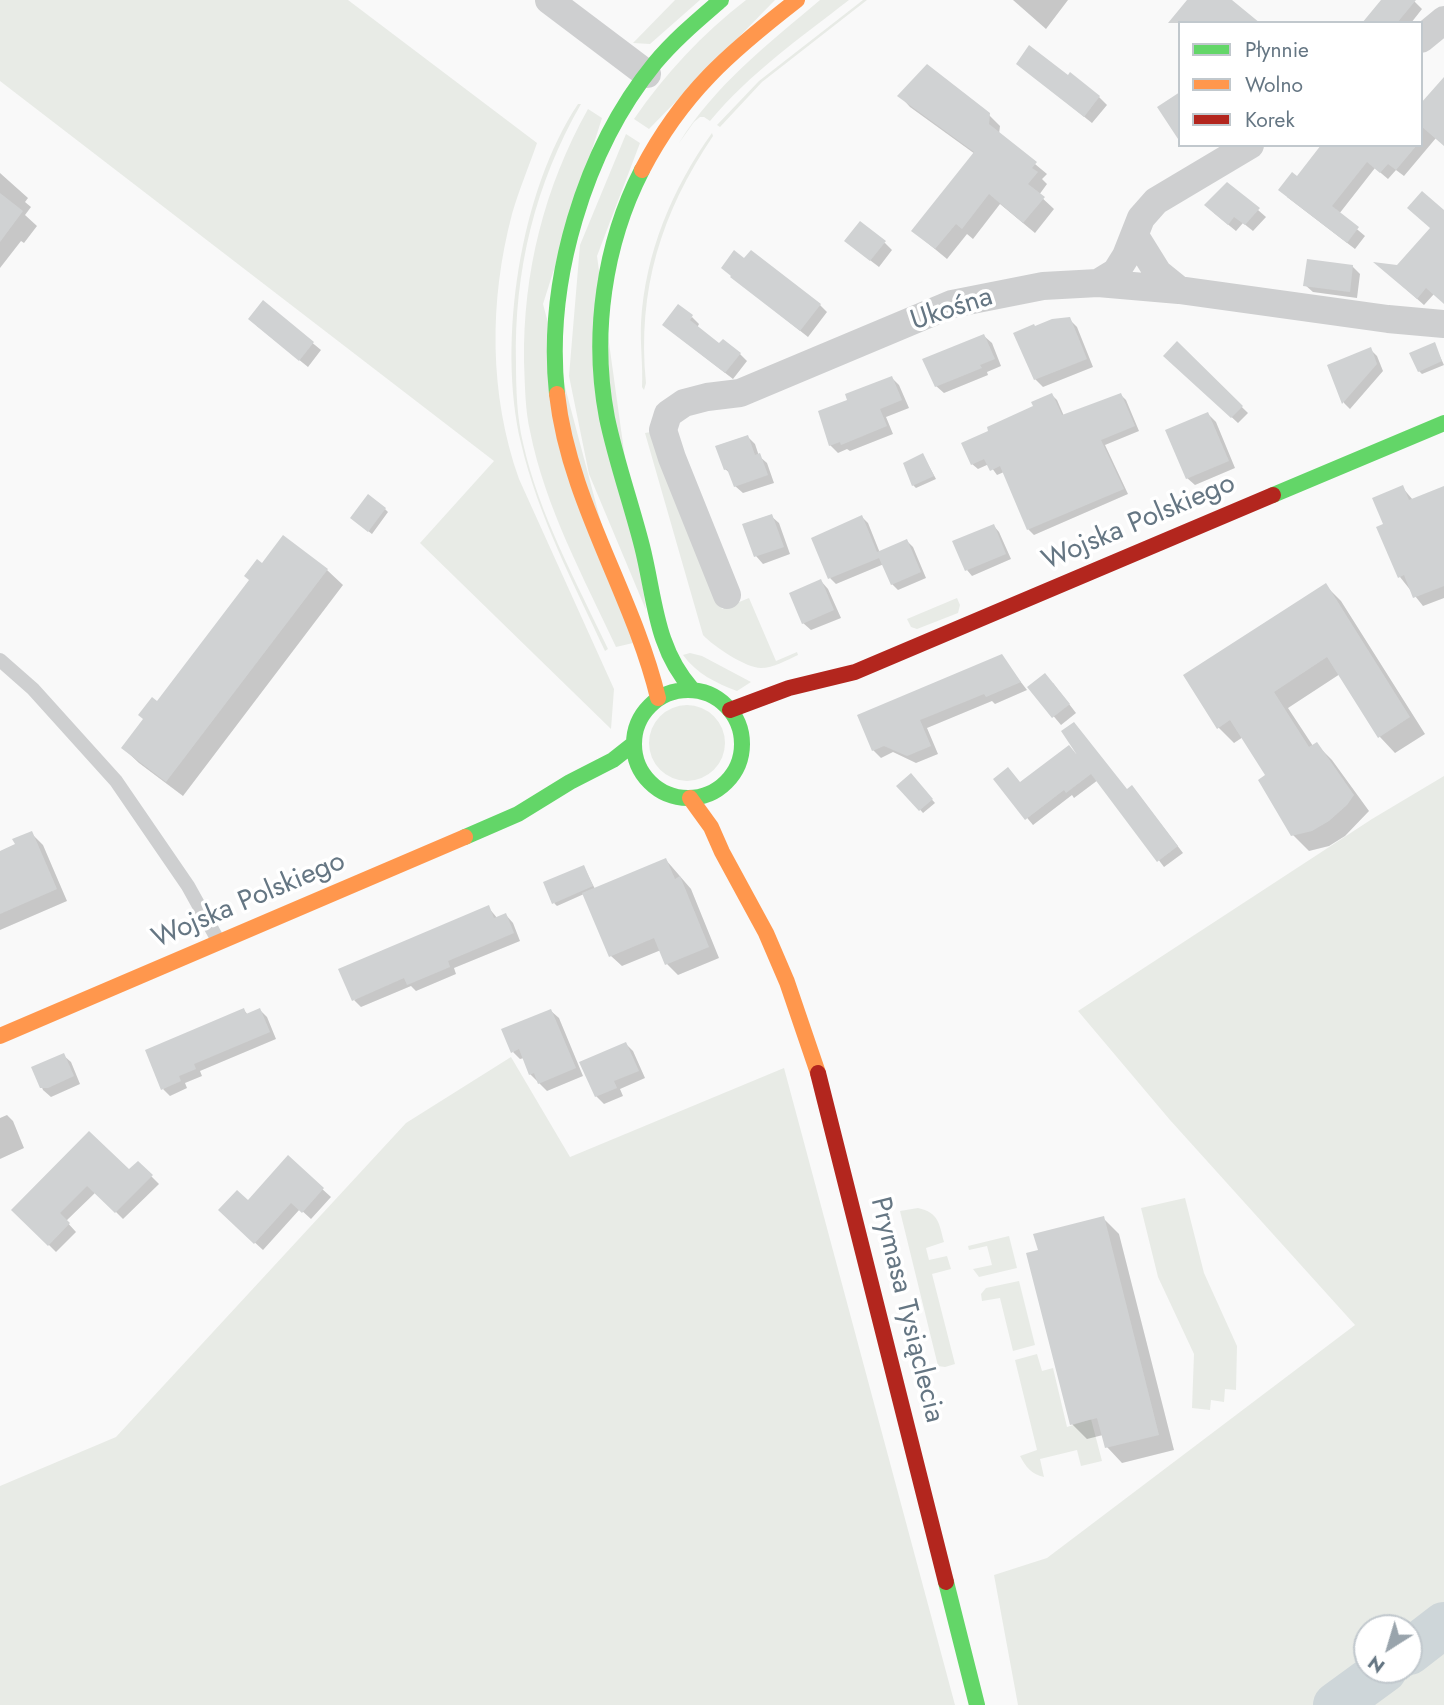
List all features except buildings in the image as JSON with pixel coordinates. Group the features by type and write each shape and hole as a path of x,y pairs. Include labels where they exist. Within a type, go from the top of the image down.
{"main road":[{"path":"658,698 646,657 576,476 563,432 555,366 555,331 560,276 575,214 597,155 647,74 672,46 721,0"},
{"path":"692,690 669,657 614,448 602,383 600,336 605,287 626,205 662,136 683,104 738,45 797,0"},
{"name":"Wojska Polskiego","path":"730,710 789,688 855,672 1444,423"},
{"name":"Wojska Polskiego","path":"811,701 855,672"},
{"path":"692,690 711,694 730,710 742,735 742,745 738,763 728,780 712,793 690,798 668,794 638,780 638,767 632,746 633,734 647,708 658,698 676,691 692,690"},
{"path":"742,745 761,728"},
{"name":"Wojska Polskiego","path":"0,1036 518,814 632,746"},
{"path":"726,799 728,780"},
{"name":"Prymasa Tysiąclecia","path":"690,798 711,827 766,933 788,982 817,1069 853,1203 977,1705"},
{"name":"Wojska Polskiego","path":"518,814 569,801"},
{"name":"Prymasa Tysiąclecia","path":"744,858 766,933"}],"street":[{"path":"549,0 647,74"},
{"path":"1423,37 1444,20"},
{"path":"1098,283 1116,272 1135,236 1141,218 1156,201 1247,147"},
{"path":"1135,236 1158,273 1179,290"},
{"name":"Ukośna","path":"727,596 671,458 663,430 668,414 684,403 740,393 952,304 1043,286 1098,283 1179,290 1388,319 1444,324"}],"lane":[{"path":"0,660 33,689 116,781 188,886 219,943"}],"shaded area":[{"path":"0,0 348,0 537,143 512,214 499,280 496,347 502,414 519,479 614,689 611,729 420,543 494,461 0,81"},
{"path":"675,0 700,0 650,44 633,43"},
{"path":"746,0 775,0 649,129 634,119 686,55"},
{"path":"820,0 849,0 759,72 710,121 700,117 694,122 679,143 693,122 726,84 762,49"},
{"path":"863,0 867,0 762,82 720,127 717,125 759,81"},
{"path":"578,104 581,104 551,165 530,229 516,329 517,393 519,423 530,470 560,548 608,649 605,651 537,497 521,443 514,403 513,314 528,223 541,179 558,139"},
{"path":"588,109 602,118 543,304 633,643 616,647 555,515 545,487 530,431 525,388 527,296 539,231 559,169"},
{"path":"712,133 713,136 679,194 657,254 645,316 644,390 641,323 648,272 673,199"},
{"path":"626,134 640,143 597,256 646,610 589,474 569,376 580,245"},
{"path":"651,432 658,458 722,609 749,598 776,661 797,652 798,655 770,667 755,667 730,656 703,635 645,433"},
{"path":"957,598 960,605 958,613 917,629 911,627 907,619"},
{"path":"690,653 702,656 751,682 737,691 722,685 688,662 683,655"},
{"path":"680,705 694,705 708,711 719,722 725,743 722,758 714,770 694,781 680,781 666,775 655,764 649,750 649,736 655,722 666,711"},
{"path":"1444,776 1444,1705 1018,1705 994,1575 1047,1558 1355,1325 1170,1120 1078,1011 1372,819"},
{"path":"511,1057 570,1157 784,1068 955,1705 0,1705 0,1486 116,1437 406,1123"},
{"path":"1185,1198 1204,1273 1237,1346 1236,1390 1225,1389 1224,1402 1211,1400 1210,1410 1192,1408 1194,1354 1158,1277 1141,1208"},
{"path":"918,1208 934,1216 944,1242 926,1248 929,1260 947,1256 951,1269 932,1274 955,1364 945,1367 938,1366 900,1211"},
{"path":"1009,1236 1017,1268 979,1277 973,1269 992,1265 987,1246 969,1250 968,1246"},
{"path":"1019,1281 1035,1345 1013,1351 1000,1298 982,1301 981,1294 986,1288"},
{"path":"1037,1354 1042,1371 1053,1368 1067,1427 1091,1419 1102,1461 1081,1466 1077,1450 1040,1459 1044,1477 1032,1472 1022,1460 1020,1456 1037,1450 1015,1360"}],"waterway":[{"path":"1423,1641 1444,1625"},
{"path":"1336,1705 1365,1684"}],"traffic: fast":[{"path":"557,394 557,307 575,219 590,176 608,136 655,63 721,0"},
{"path":"642,170 618,228 604,291 600,355 602,387 607,418 642,546 663,639 670,657 692,689"},
{"path":"1273,495 1444,423"},
{"path":"688,690 709,694 726,706 738,723 742,744 738,765 726,782 709,794 688,798 667,794 650,782 638,765 634,744 638,723 650,706 667,694 688,690"},
{"path":"465,837 518,814 570,782 613,760 632,745"},
{"path":"946,1582 977,1705"}],"traffic: slow":[{"path":"642,170 674,118 709,76 797,0"},
{"path":"557,394 574,472 633,622 658,698"},
{"path":"690,798 711,827 766,933 787,982 818,1073"},
{"path":"0,1036 465,837"}],"traffic: jam":[{"path":"730,710 789,688 855,672 1273,495"},
{"path":"818,1073 946,1582"}]}
